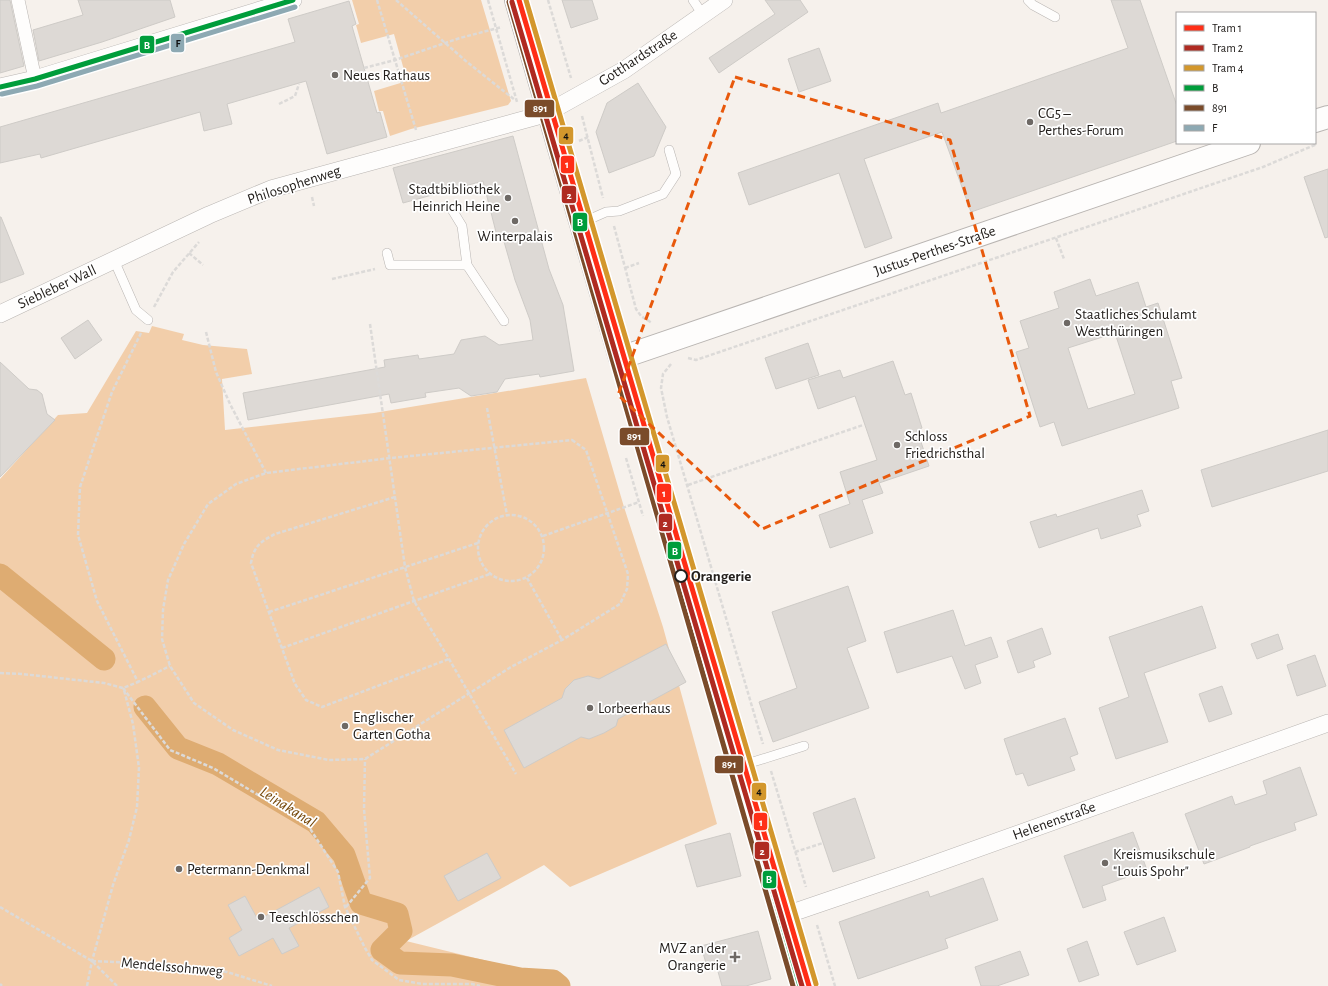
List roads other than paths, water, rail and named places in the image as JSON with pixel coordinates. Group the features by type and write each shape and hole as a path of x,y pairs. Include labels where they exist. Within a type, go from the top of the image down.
{"main road":[{"path":"516,0 620,358"},
{"path":"1316,121 1328,117"},
{"name":"Justus-Perthes-Straße","path":"620,358 1246,144"}],"street":[{"path":"18,0 36,78"},
{"name":"Gotthardstraße","path":"548,112 624,70 724,0"},
{"path":"0,86 36,78 283,2"},
{"name":"Philosophenweg","path":"114,260 209,215 271,189 526,120 548,112"},
{"name":"Siebleber Wall","path":"0,314 114,260"},
{"path":"620,358 800,986"},
{"name":"Helenenstraße","path":"780,917 909,873 1328,723"}],"lane":[{"path":"693,0 702,15"},
{"path":"1028,0 1033,5 1055,17"},
{"path":"581,223 606,212 619,211 663,194 676,174 669,150"},
{"path":"451,208 462,226 468,265 504,321"},
{"path":"387,252 390,265 468,265"},
{"path":"114,260 136,310 148,320"},
{"path":"737,767 804,746"}],"waterway":[{"name":"Leinakanal","path":"0,575 104,659"},
{"name":"Leinakanal","path":"145,707 178,748 218,764 316,822 344,855 361,903 397,914 401,931 382,950 400,963 452,965 520,979 553,981 559,986"}],"tram line":[{"name":"1","path":"519,0 809,986"},
{"name":"4","path":"526,0 816,984"},
{"name":"2","path":"512,2 802,986"}],"place":[{"name":"Neues Rathaus","path":"335,75"},
{"name":"CG5 – Perthes-Forum","path":"1030,122"},
{"name":"Stadtbibliothek Heinrich Heine","path":"508,198"},
{"name":"Winterpalais","path":"515,221"},
{"name":"Staatliches Schulamt Westthüringen","path":"1067,323"},
{"name":"Schloss Friedrichsthal","path":"897,445"},
{"name":"Orangerie","path":"681,576"},
{"name":"Lorbeerhaus","path":"590,708"},
{"name":"Englischer Garten Gotha","path":"345,726"},
{"name":"Kreismusikschule \"Louis Spohr\"","path":"1105,863"},
{"name":"Petermann-Denkmal","path":"179,869"},
{"name":"Teeschlösschen","path":"261,917"},
{"name":"MVZ an der Orangerie","path":"735,957"}]}
